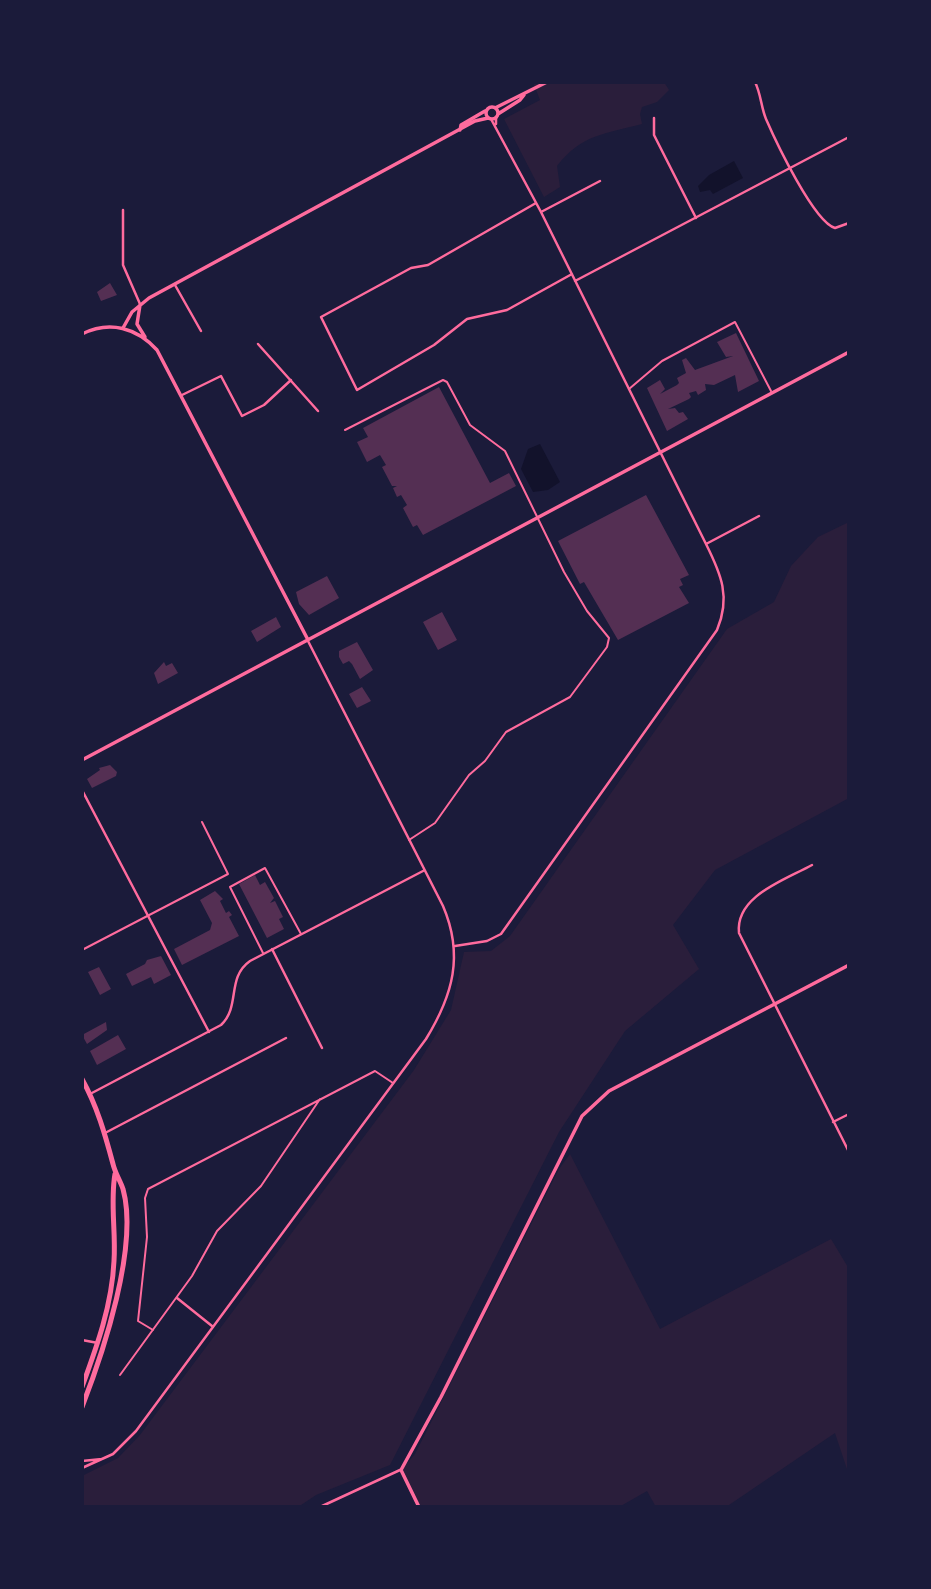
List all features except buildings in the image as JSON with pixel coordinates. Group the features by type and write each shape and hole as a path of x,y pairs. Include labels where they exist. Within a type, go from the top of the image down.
{"main road":[{"path":"82,1079 105,1133 123,1189 125,1225 117,1299 105,1345 82,1407"},
{"path":"82,1387 98,1343 114,1264 112,1190 116,1174"}],"street":[{"path":"460,130 461,125 470,118 547,82"},
{"path":"755,82 765,116 821,220 830,227 839,228 849,223"},
{"path":"125,329 140,304 174,284 460,130 493,117 524,95"},
{"path":"493,117 495,108"},
{"path":"455,946 487,942 501,934 717,629 726,601 723,585 706,544 537,203 493,117 486,111"},
{"path":"654,118 654,135 696,218"},
{"path":"575,281 849,138"},
{"path":"541,212 600,181"},
{"path":"537,203 438,260 411,268 321,317 357,390 434,345 467,320 508,310 572,274"},
{"path":"82,1468 123,1446 426,1039 448,998 455,970 455,946 447,914 182,395 163,360 138,324 140,304 123,265 123,211"},
{"path":"174,284 201,331"},
{"path":"82,334 103,327 125,329 146,339"},
{"path":"258,344 318,411"},
{"path":"82,760 849,352"},
{"path":"182,395 221,376 242,416 264,405 291,380"},
{"path":"706,544 759,516"},
{"path":"82,790 209,1032"},
{"path":"811,865 756,897 740,917 741,939 849,1152"},
{"path":"90,1094 209,1032 228,1017 238,972 264,954 424,871"},
{"path":"272,949 322,1048"},
{"path":"320,1507 401,1470 431,1417 582,1116 609,1091 849,965"},
{"path":"105,1133 286,1038"},
{"path":"833,1122 849,1114"},
{"path":"177,1298 212,1326"},
{"path":"82,1340 98,1343"},
{"path":"82,1461 102,1459"},
{"path":"401,1470 419,1507"}],"lane":[{"path":"628,390 662,361 735,322 772,393"},
{"path":"345,429 443,380 447,382 470,425 505,451 554,554 587,611 606,632 608,643 570,697 506,732 428,828 409,840"},
{"path":"82,950 229,874 202,822"},
{"path":"264,954 230,887 268,869 302,934"},
{"path":"153,1330 138,1321 146,1247 145,1198 148,1189 375,1071 393,1083"},
{"path":"120,1375 177,1298 217,1231 261,1186 320,1098"}],"shaded area":[{"path":"533,82 664,82 669,90 657,102 642,107 642,124 585,141 566,155 557,166 560,187 544,197 504,119 540,100"},
{"path":"734,161 743,178 713,194 710,190 700,192 698,186 709,175"},
{"path":"540,444 560,482 548,490 533,492 521,469 528,449"},
{"path":"849,522 849,798 715,870 673,925 699,969 625,1031 559,1132 390,1465 316,1495 298,1507 82,1507 82,1476 118,1458 140,1435 414,1070 451,1010 464,952 491,951 510,936 727,629 774,602 791,566 818,537"},
{"path":"570,1154 660,1329 831,1239 849,1269 849,1475 835,1433 726,1507 656,1507 647,1491 619,1507 419,1507 401,1470 415,1454 559,1169"}]}
